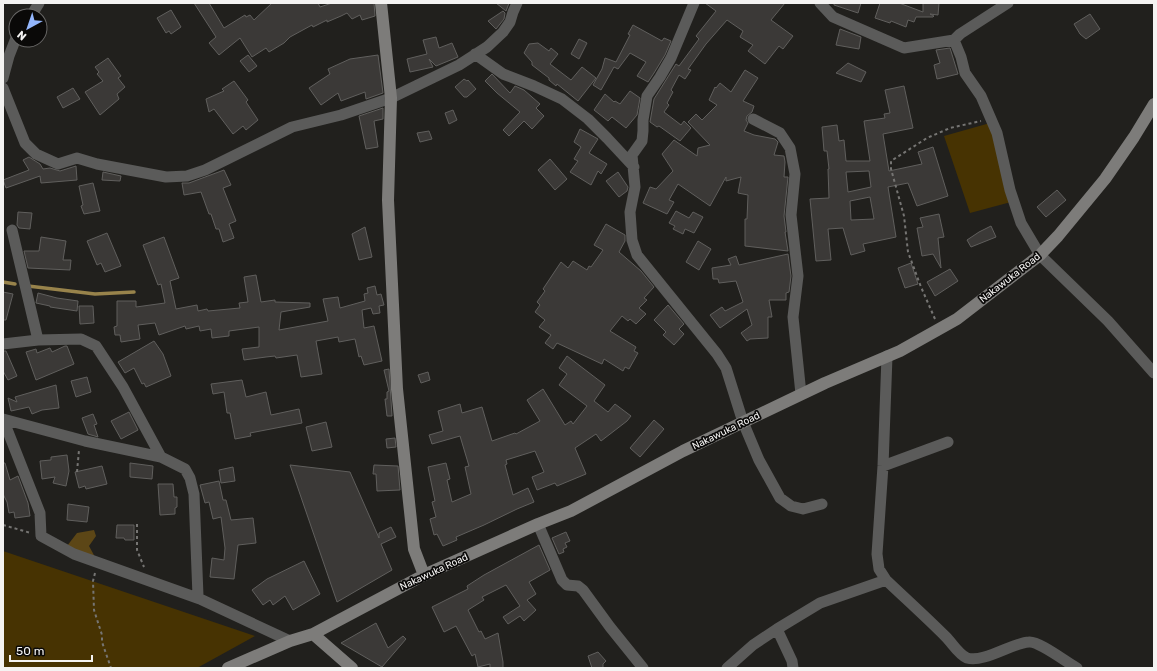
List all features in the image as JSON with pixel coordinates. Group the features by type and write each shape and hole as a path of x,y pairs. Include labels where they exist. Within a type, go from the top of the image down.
{"main road":[{"path":"381,3 391,98 388,200 397,389 414,549 424,575"},
{"name":"Nakawuka Road","path":"228,668 290,641 313,634 424,575 538,524 571,511 682,452 801,394 900,351 957,319 1040,255 1058,236 1105,179 1134,137 1154,104"},
{"path":"313,634 353,668"}],"street":[{"path":"3,88 25,143 36,154 58,164 77,158 97,164 166,177 187,176 205,170 292,127 340,115 391,98 459,65 487,47 503,32 510,22 517,3"},
{"path":"694,3 671,58 647,96 643,120 644,131 642,141 632,155 635,187 630,212 632,240 637,255 717,354 726,368 743,422 759,460 783,501 791,506 803,509 822,504"},
{"path":"820,3 833,17 904,48 954,40 960,34 1008,3"},
{"path":"954,40 961,57 965,74 981,96 997,133 1010,190 1021,223 1040,255 1108,321 1154,373"},
{"path":"3,78 12,48"},
{"path":"475,54 503,74 562,99 588,119 634,167"},
{"path":"753,119 780,133 790,148 796,174 791,215 798,276 793,317 801,394"},
{"path":"12,230 38,340"},
{"path":"3,344 38,340 81,339 96,346 123,387 161,457"},
{"path":"887,356 883,466 877,554 879,569 886,580 946,637 963,656 973,659 991,655 1029,642 1037,644 1072,667"},
{"path":"3,419 85,441 161,457 185,469 190,478 194,494 197,592 200,599"},
{"path":"3,419 40,513 41,536 74,554 200,599 290,641"},
{"path":"883,466 948,442"},
{"path":"538,524 564,583 567,585 578,586 583,590 643,668"},
{"path":"727,668 753,645 776,629 820,603 886,580"},
{"path":"776,629 792,661 793,668"}],"path":[{"path":"940,329 920,287 908,252 904,216 891,169 891,160 927,138 950,128 991,118"},
{"path":"77,472 79,449 85,441"},
{"path":"137,524 137,550 145,571 155,583"},
{"path":"3,525 41,536"},
{"path":"99,563 93,581 94,610 102,635 102,642 111,668"}],"shaded area":[{"path":"990,123 1011,202 970,213 944,136"},
{"path":"94,530 96,536 89,546 95,557 67,546 77,533"},
{"path":"3,551 255,636 197,668 3,668"}],"building":[{"path":"194,3 209,3 224,28 245,15 246,17 250,15 254,20 272,3 318,3 320,7 332,3 374,3 375,16 362,20 360,15 352,19 347,13 313,27 312,25 290,37 284,43 269,52 266,48 252,57 240,38 219,55 209,43 216,37"},
{"path":"496,3 509,3 506,11"},
{"path":"705,3 785,3 771,20 793,36 783,49 779,46 765,64 748,51 753,45 740,37 743,31 727,20 706,44 688,69 691,70 685,79 679,75 671,90 673,92 667,103 669,105 664,112 681,125 684,121 691,128 680,141 659,126 657,127 650,122 654,99 676,64 679,66 699,39 696,36 716,11"},
{"path":"834,3 861,3 858,13 834,5"},
{"path":"880,3 899,3 923,12 923,3 939,3 938,15 930,14 934,16 916,17 914,22 908,20 906,27 891,21 890,23 875,18"},
{"path":"171,10 181,27 171,34 169,31 166,33 157,18"},
{"path":"503,11 505,13 504,19 496,29 488,21"},
{"path":"1090,14 1100,29 1086,39 1080,34 1074,24"},
{"path":"633,25 662,41 664,38 671,41 665,55 648,82 637,76 646,62 630,53 618,69 614,67 601,90 593,85 602,69 605,58 616,62 630,35 628,34"},
{"path":"840,29 861,37 859,49 836,45"},
{"path":"436,37 439,48 452,43 458,57 436,66 429,59 433,67 410,72 407,59 427,54 423,40"},
{"path":"579,39 587,43 579,59 571,54"},
{"path":"538,43 549,51 551,48 558,54 550,64 571,80 582,67 596,78 578,101 557,84 556,86 549,80 549,78 532,65 532,62 524,53 529,44"},
{"path":"950,48 958,74 937,79 934,65 940,63 936,50"},
{"path":"248,55 257,66 249,72 240,61"},
{"path":"378,55 383,93 366,99 365,92 341,101 338,93 321,105 309,88 330,74 328,69 350,59"},
{"path":"108,58 121,76 118,78 125,87 117,94 119,99 100,115 85,92 103,81 97,74 99,72 95,67"},
{"path":"848,63 866,72 861,82 836,73"},
{"path":"745,70 758,78 743,101 754,106 752,112 747,116 746,120 748,123 744,131 754,135 775,139 778,142 774,155 784,156 784,177 788,177 784,216 788,251 745,246 745,219 747,219 748,195 738,193 741,177 726,181 726,177 710,206 678,184 669,200 674,202 667,214 643,203 650,187 656,189 673,171 662,154 674,140 697,156 698,148 710,145 688,122 696,114 702,120 717,105 709,100 715,87 716,88 720,83 731,92"},
{"path":"492,74 510,93 515,86 524,90 540,104 536,108 544,116 532,129 524,121 509,136 503,130 520,112 485,81"},
{"path":"464,79 467,81 468,80 476,89 467,97 464,97 455,87"},
{"path":"234,81 248,100 246,102 258,120 246,130 243,126 233,134 214,109 209,112 206,99 224,91 222,89"},
{"path":"904,86 913,128 883,134 889,171 922,164 918,152 933,147 948,196 917,206 908,183 888,187 896,237 863,244 865,251 851,255 843,228 828,229 831,260 816,261 810,199 829,198 829,169 827,151 824,151 822,127 837,125 839,141 844,140 846,161 870,161 864,121 885,118 884,114 890,113 885,90","holes":["869,171 871,187 848,192 846,172","870,197 874,219 851,220 850,201"]},
{"path":"73,88 80,99 63,108 57,97"},
{"path":"630,91 640,98 637,115 626,128 612,117 608,121 594,110 605,94 614,102 615,101 620,104"},
{"path":"383,108 383,119 374,121 378,147 366,149 359,116"},
{"path":"453,110 457,120 449,124 445,113"},
{"path":"580,129 598,139 589,153 607,164 601,174 598,171 591,185 570,172 578,161 574,159 581,147 574,142"},
{"path":"429,131 432,139 420,142 417,133"},
{"path":"29,157 40,164 43,169 50,168 60,171 76,166 77,180 41,183 40,176 6,188 3,180 29,170 23,160"},
{"path":"550,159 567,179 555,190 538,170"},
{"path":"224,170 231,185 223,188 236,221 229,224 234,238 223,242 219,229 216,229 201,192 184,195 182,183 189,183"},
{"path":"103,172 121,176 120,181 102,180"},
{"path":"618,172 628,187 627,191 619,197 606,181"},
{"path":"93,183 100,211 84,214 81,206 83,205 79,186"},
{"path":"1057,190 1066,200 1046,217 1037,207"},
{"path":"676,211 689,218 693,212 703,217 694,233 685,229 683,234 673,229 675,226 669,223"},
{"path":"18,212 32,213 30,229 19,228 17,225"},
{"path":"939,214 944,237 938,238 941,268 933,254 922,256 917,228 923,227 920,218"},
{"path":"606,224 625,235 625,241 619,252 641,271 654,287 644,298 647,300 639,308 646,314 636,324 630,319 628,321 622,316 610,331 636,347 634,351 638,353 629,369 625,367 623,371 604,359 602,364 557,343 553,349 545,343 551,335 539,327 545,320 535,312 540,305 537,302 545,291 543,289 561,262 568,268 573,261 587,270 589,266 591,267 603,250 594,245"},
{"path":"991,226 996,237 971,247 967,240"},
{"path":"365,227 372,257 359,260 352,234"},
{"path":"107,233 121,266 105,272 101,263 97,265 87,241"},
{"path":"41,237 66,241 63,260 71,260 70,270 28,268 24,251 39,251"},
{"path":"164,237 179,278 170,281 176,309 197,305 198,311 207,309 208,311 240,308 239,303 248,302 244,277 256,275 261,302 275,300 275,302 310,303 310,307 281,312 279,330 328,321 323,299 338,297 340,308 365,301 364,294 368,293 367,288 375,286 377,295 381,294 384,305 379,306 380,313 373,314 371,308 362,310 364,328 374,326 382,361 364,365 361,356 359,357 355,339 339,342 338,337 316,341 322,374 301,377 297,355 244,360 242,349 259,347 259,327 229,331 229,336 212,338 211,329 200,331 199,326 186,329 185,326 159,335 155,323 138,325 140,339 121,342 120,335 115,335 114,327 117,326 117,301 136,301 136,307 165,303 161,284 158,285 143,245"},
{"path":"698,241 711,249 699,270 686,262"},
{"path":"788,254 791,276 789,292 786,293 786,300 769,300 772,317 768,317 768,338 750,339 747,341 741,333 752,325 747,309 720,328 710,315 722,307 725,311 743,302 736,281 719,283 718,279 713,279 712,268 731,265 728,259 736,256 739,265"},
{"path":"911,263 918,284 905,288 898,268"},
{"path":"950,269 958,281 935,296 927,282"},
{"path":"3,292 13,294 6,320 3,320"},
{"path":"38,293 78,301 77,311 50,307 36,303"},
{"path":"668,305 684,324 679,329 684,334 674,345 663,335 666,332 654,320"},
{"path":"79,306 93,306 94,323 80,324"},
{"path":"154,341 163,354 171,376 146,387 144,383 142,384 134,368 125,373 118,362"},
{"path":"67,346 74,364 36,380 26,352 36,349 37,353 50,348 52,352"},
{"path":"3,351 6,351 17,376 8,380 3,371"},
{"path":"567,356 605,385 594,401 608,412 615,404 631,416 627,421 601,441 596,434 575,448 586,474 557,486 555,483 537,490 532,477 544,472 535,451 506,460 507,464 505,465 513,495 528,488 534,502 456,537 457,540 443,546 437,534 434,535 430,519 436,517 432,502 435,501 428,467 446,463 450,479 447,480 452,502 471,494 465,467 469,466 460,436 432,444 429,435 443,431 438,411 460,404 462,413 482,407 492,441 515,433 516,434 540,421 527,400 543,389 565,425 571,421 573,424 587,406 559,385 567,374 559,368"},
{"path":"389,369 392,416 387,416 385,399 387,399 387,392 389,391 384,370"},
{"path":"428,372 430,380 421,383 418,375"},
{"path":"87,377 91,392 76,397 71,381"},
{"path":"242,380 246,397 266,392 271,415 299,409 302,423 250,433 251,436 235,439 230,413 227,413 224,392 213,394 211,384"},
{"path":"56,385 59,408 42,410 32,414 29,407 11,411 8,398 17,402 15,397"},
{"path":"129,412 138,430 121,439 111,421"},
{"path":"93,414 97,424 94,425 98,437 88,434 82,418"},
{"path":"654,420 664,429 640,457 630,448"},
{"path":"326,422 332,447 312,451 306,427"},
{"path":"395,438 396,447 387,448 386,439"},
{"path":"67,455 69,471 66,486 53,483 55,477 42,479 40,461 51,460 51,457"},
{"path":"3,463 5,463 10,480 18,476 28,503 30,516 15,518 14,512 9,513 7,502 3,494"},
{"path":"130,463 153,466 152,479 130,477"},
{"path":"290,465 350,472 379,538 379,533 391,527 396,537 381,544 392,570 337,602"},
{"path":"374,465 398,466 400,490 377,491 376,474 373,474"},
{"path":"102,466 107,484 86,489 85,486 79,488 75,472"},
{"path":"233,467 235,481 221,483 219,470"},
{"path":"219,481 223,500 226,500 231,520 253,518 256,543 238,545 234,579 210,577 212,558 224,560 225,548 221,517 213,519 209,502 205,503 200,485"},
{"path":"158,484 173,484 174,497 177,497 175,514 160,515"},
{"path":"68,504 89,507 87,522 67,520"},
{"path":"117,525 134,525 134,540 116,538"},
{"path":"566,532 570,541 565,543 567,547 563,549 564,552 559,554 552,538"},
{"path":"539,545 550,570 529,582 536,594 527,600 536,610 524,621 520,616 508,624 503,617 520,606 506,585 482,597 484,600 468,610 479,632 481,631 485,639 498,633 503,668 490,668 490,664 478,667 475,654 472,656 456,626 444,632 432,607 468,589 467,586 484,575"},
{"path":"304,561 320,594 293,610 285,596 273,605 270,600 263,605 252,590 267,579"},
{"path":"376,623 388,648 403,636 406,639 382,667 341,643"},
{"path":"598,652 606,661 603,664 603,668 592,668 588,656"}],"waterway":[{"path":"3,282 15,284"},
{"path":"28,286 95,294 134,292"}]}
